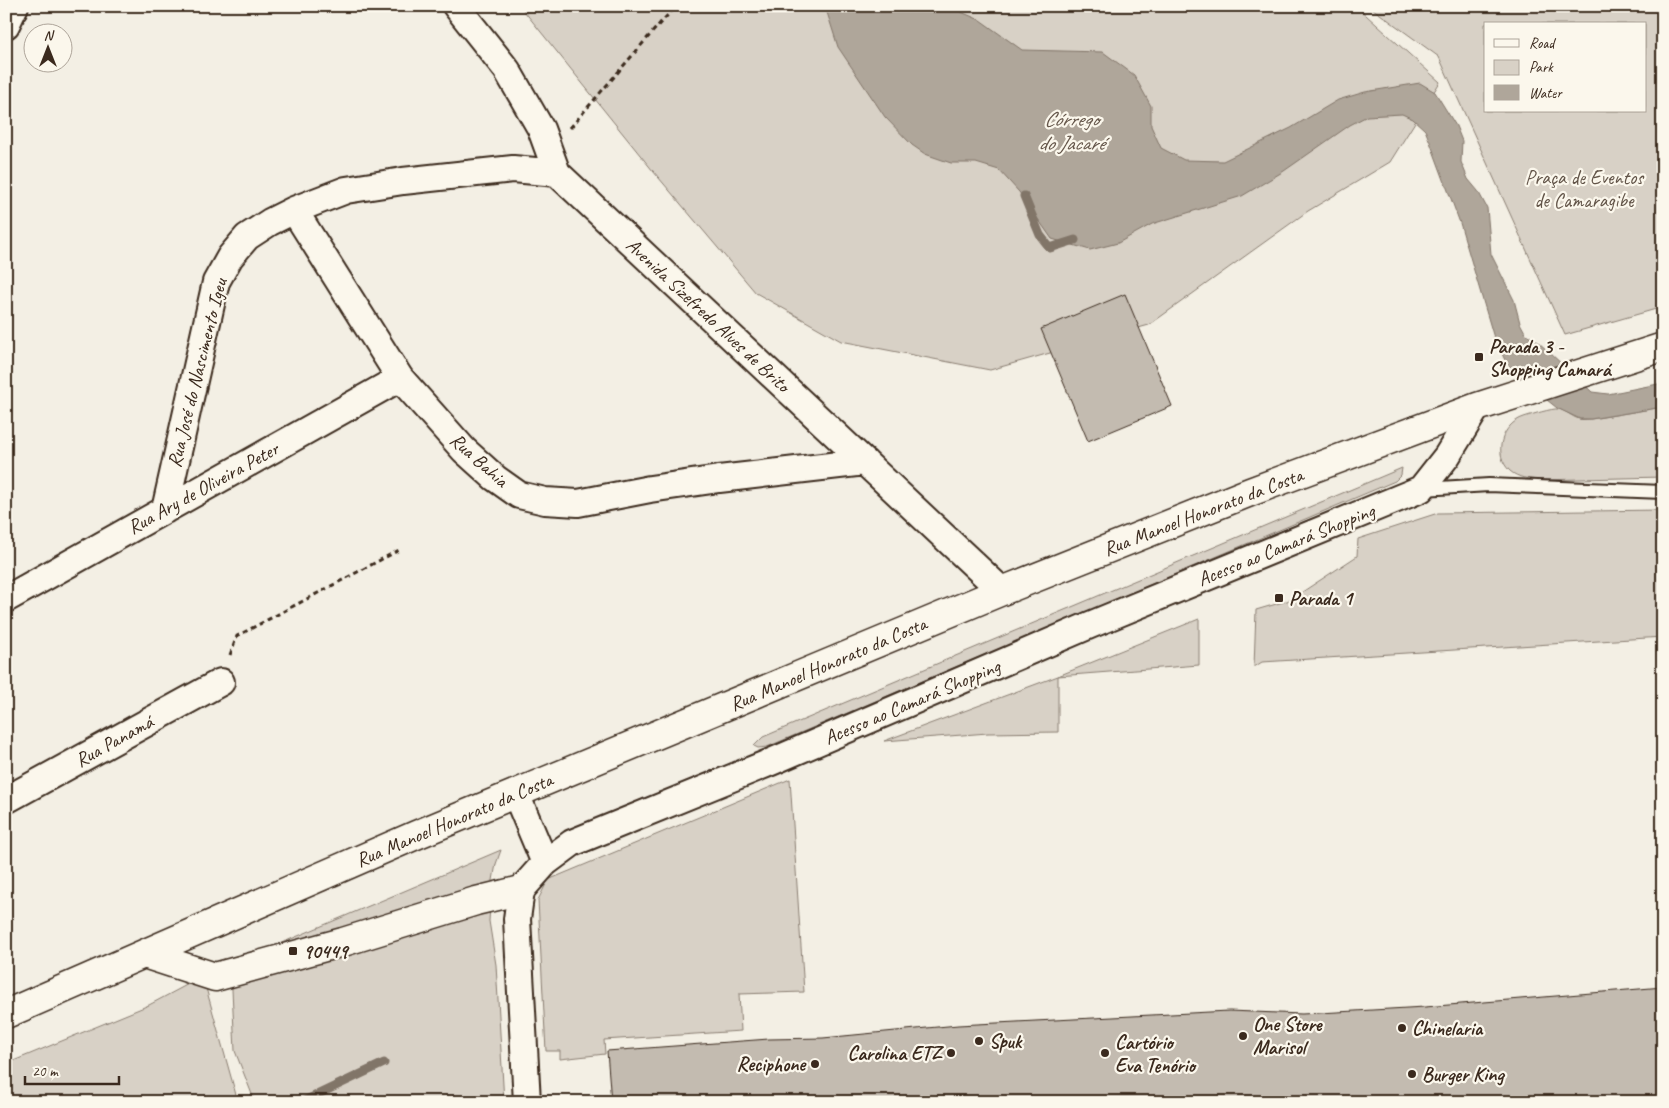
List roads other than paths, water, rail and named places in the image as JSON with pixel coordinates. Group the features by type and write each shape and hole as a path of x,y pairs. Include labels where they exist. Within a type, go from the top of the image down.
{"street":[{"path":"6,25 15,6"},
{"name":"Avenida Sizefredo Alves de Brito","path":"456,6 507,70 541,129 553,162 1002,591"},
{"name":"Rua José do Nascimento Igeu","path":"165,510 216,282 230,257 246,237 294,210 346,190 403,180 513,169 553,162"},
{"name":"Rua Bahia","path":"294,210 400,378 464,450 495,478 519,495 545,502 578,503 702,481 865,462"},
{"name":"Rua Manoel Honorato da Costa","path":"6,1014 416,835 1002,591 1250,492 1476,407 1663,347"},
{"name":"Rua Ary de Oliveira Peter","path":"6,599 400,378"},
{"name":"Acesso ao Camará Shopping","path":"521,890 545,863 572,843 771,762 1090,625 1421,489 1447,456 1476,407"},
{"name":"Rua Panamá","path":"6,800 221,682"},
{"path":"516,794 545,863"},
{"path":"144,954 215,977 343,942 476,901 521,890 518,919 527,1102"}],"lane":[{"path":"1421,489 1489,485 1663,492"}],"water":[{"name":"Córrego do Jacaré","path":"825,6 947,6 980,20 1022,50 1103,52 1134,75 1151,106 1151,126 1161,148 1184,160 1223,161 1291,128 1338,100 1365,92 1420,83 1435,92 1456,126 1462,141 1461,162 1468,179 1478,191 1487,208 1491,254 1514,300 1520,323 1526,334 1536,340 1592,392 1608,394 1663,383 1663,407 1591,419 1580,419 1557,408 1521,379 1506,362 1494,338 1460,223 1430,142 1425,130 1413,119 1402,114 1367,116 1350,125 1284,171 1242,196 1152,224 1118,243 1090,250 1052,239 1019,192 999,170 976,163 951,163 925,154 912,145 885,117 838,47"}],"waterway":[{"name":"Córrego do Jacaré","path":"1024,196 1040,235 1050,248 1075,240"},
{"path":"302,1102 384,1063"}],"place":[{"name":"Parada 3 - Shopping Camará","path":"1479,357"},
{"name":"Parada 1","path":"1279,598"},
{"name":"90449","path":"293,951"},
{"name":"Chinelaria","path":"1402,1028"},
{"name":"One Store Marisol","path":"1243,1036"},
{"name":"Spuk","path":"979,1041"},
{"name":"Carolina ETZ","path":"951,1053"},
{"name":"Cartório Eva Tenório","path":"1105,1053"},
{"name":"Reciphone","path":"815,1064"},
{"name":"Burger King","path":"1412,1074"}],"park label":[{"name":"Praça de Eventos de Camaragibe","path":"1584,188"}]}
